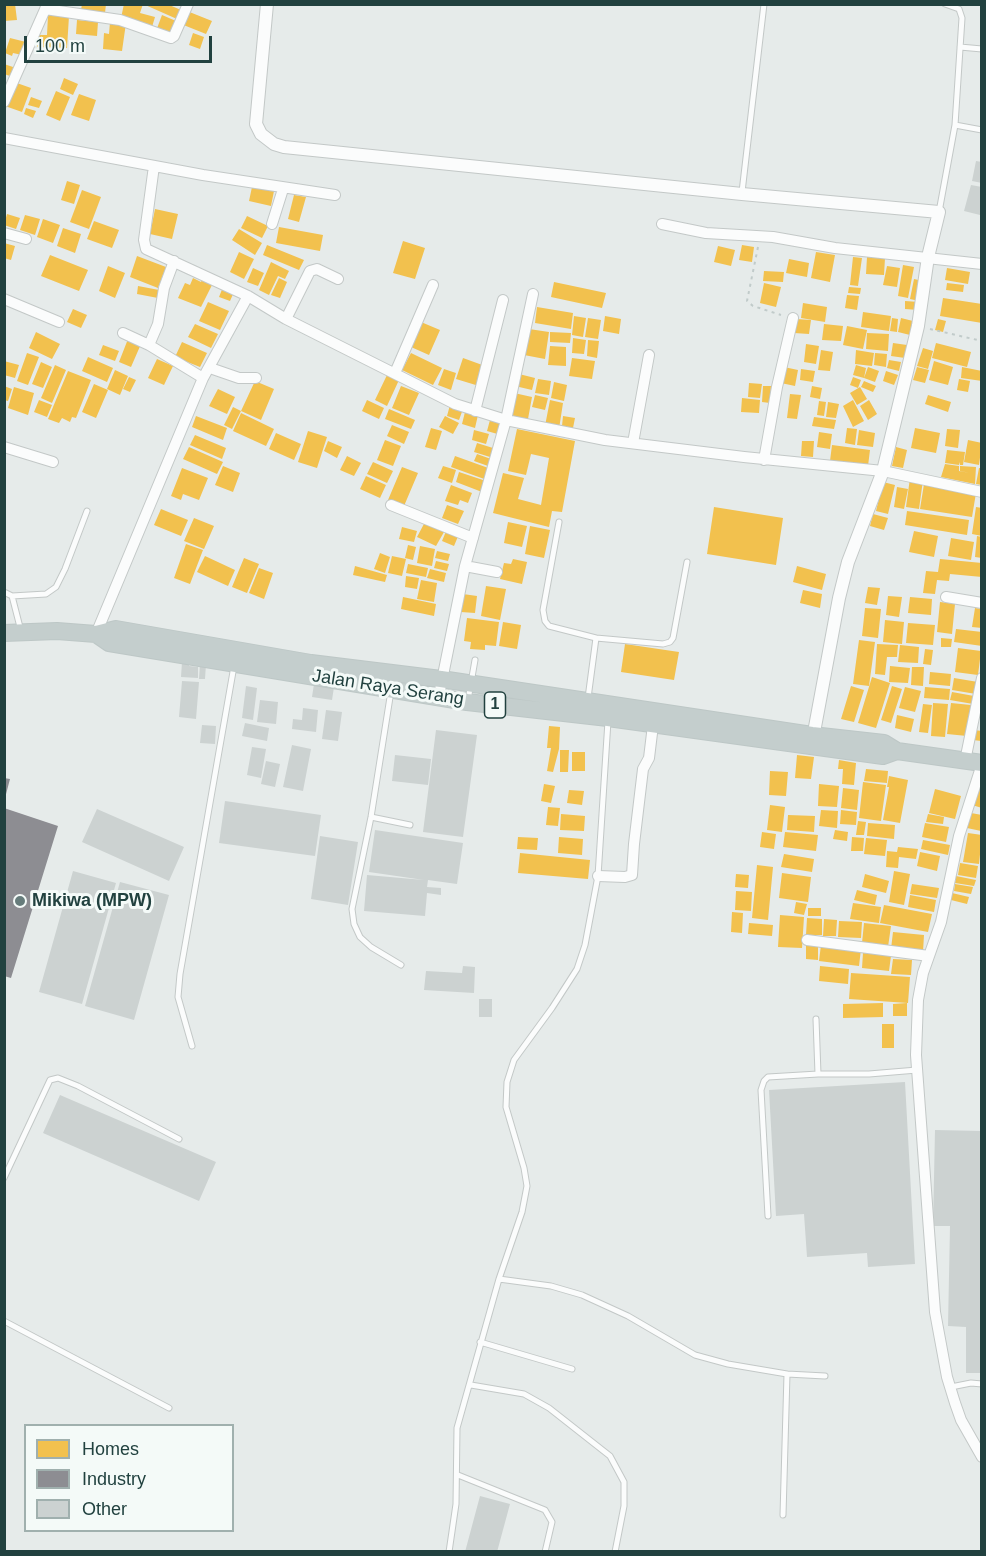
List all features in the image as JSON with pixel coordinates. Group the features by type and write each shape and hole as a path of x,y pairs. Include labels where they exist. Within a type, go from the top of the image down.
{"highway":[{"name":"Jalan Raya Serang","path":"4,633 57,631 96,634 109,643 311,663 469,693 812,741 883,756 897,751 976,762"},
{"name":"Jalan Raya Serang","path":"236,656 392,690 440,688"},
{"name":"Jalan Raya Serang","path":"587,709 608,718 653,725 812,741"}],"street":[{"path":"4,102 46,7 120,20 171,38 188,4"},
{"path":"267,4 256,124 261,134 274,144 284,147 742,194 939,212 928,257 918,326 883,471 848,562 833,627 812,741"},
{"path":"4,138 283,189 335,195"},
{"path":"154,166 144,240 146,249 248,296 286,319 455,405 506,420 594,438 764,460 883,471 981,492"},
{"path":"272,224 283,189"},
{"path":"662,224 706,233 760,236 834,248 981,264"},
{"path":"4,233 26,239"},
{"path":"149,345 158,324 164,288 174,261"},
{"path":"286,319 310,271 317,269 338,279"},
{"path":"394,373 433,285"},
{"path":"440,688 465,566 506,420 533,294"},
{"path":"96,634 203,378 248,296"},
{"path":"4,299 59,322"},
{"path":"475,411 503,300"},
{"path":"764,460 792,318"},
{"path":"123,333 149,345 203,378"},
{"path":"633,443 649,355"},
{"path":"210,368 239,378 256,378"},
{"path":"4,447 53,462"},
{"path":"391,505 472,537"},
{"path":"465,566 497,572"},
{"path":"946,597 981,603"},
{"path":"981,678 976,762 941,922 923,973 918,1000 917,1071 923,1127 935,1312 947,1377 961,1420 981,1457"},
{"path":"598,876 632,875 643,769 649,758 653,725"},
{"path":"807,940 929,956"}],"lane":[{"path":"742,194 764,4"},
{"path":"939,212 955,125 962,18 959,9 945,4"},
{"path":"960,46 981,49"},
{"path":"955,125 981,130"},
{"path":"4,592 12,596 46,594 56,586 65,569 87,511"},
{"path":"559,522 543,610 545,621 549,626 596,638 663,644 670,642 673,638 687,562"},
{"path":"12,596 22,632"},
{"path":"587,709 596,638"},
{"path":"192,1046 178,997 180,974 236,656"},
{"path":"469,693 475,660"},
{"path":"392,690 371,817 352,909 354,924 360,937 371,947 401,965"},
{"path":"449,1551 458,1475 457,1428 471,1385 480,1342 519,1221 527,1186 506,1107 507,1082 514,1060 577,969 585,945 598,876 608,718"},
{"path":"371,817 410,825"},
{"path":"816,1019 818,1074"},
{"path":"768,1216 761,1090 768,1077 917,1071"},
{"path":"4,1178 50,1080 58,1078 78,1086 179,1139"},
{"path":"499,1279 551,1286 582,1295 628,1316 694,1355 728,1364 787,1374 825,1376"},
{"path":"4,1321 169,1408"},
{"path":"480,1342 572,1369"},
{"path":"783,1515 787,1374"},
{"path":"951,1387 971,1383 981,1384"},
{"path":"471,1385 524,1394 549,1408 610,1456 624,1482 624,1506 615,1551"},
{"path":"458,1475 545,1509 552,1522 545,1551"}],"path":[{"path":"760,236 747,301 758,309 792,318"},
{"path":"918,326 981,341"}],"building: Homes":[{"path":"15,4 17,20 4,21 4,5"},
{"path":"82,4 106,4 105,13 81,10"},
{"path":"124,4 143,4 140,13 155,17 152,27 121,18"},
{"path":"143,4 167,4 181,10 177,19"},
{"path":"187,11 212,21 206,34 181,24"},
{"path":"48,15 69,16 67,48 37,47 37,35 47,35"},
{"path":"162,15 176,21 170,36 156,31"},
{"path":"77,20 98,22 97,36 76,34"},
{"path":"110,22 126,23 122,51 103,49 104,33 109,34"},
{"path":"193,33 204,37 200,49 189,45"},
{"path":"10,38 26,42 22,55 13,53 12,56 5,53"},
{"path":"4,64 16,68 13,77 4,74"},
{"path":"64,78 78,84 73,95 60,89"},
{"path":"14,82 31,88 22,112 5,106"},
{"path":"56,91 70,97 60,121 46,115"},
{"path":"79,94 96,100 89,121 71,115"},
{"path":"31,97 42,101 39,108 28,105"},
{"path":"26,108 36,111 33,118 24,114"},
{"path":"67,181 80,185 74,204 61,200"},
{"path":"252,187 274,191 271,206 249,201"},
{"path":"82,190 101,197 89,229 70,222"},
{"path":"294,195 306,197 299,222 288,219"},
{"path":"155,209 178,214 172,239 150,234"},
{"path":"7,214 20,218 16,229 4,225"},
{"path":"25,215 40,219 35,235 20,230"},
{"path":"247,216 268,226 262,238 241,228"},
{"path":"43,219 60,225 53,243 37,237"},
{"path":"94,221 119,230 112,248 87,239"},
{"path":"279,227 323,235 320,251 276,243"},
{"path":"63,228 81,234 75,253 57,246"},
{"path":"239,229 262,243 255,255 232,240"},
{"path":"403,241 425,248 415,279 393,273"},
{"path":"4,243 15,246 11,260 4,258"},
{"path":"267,245 304,260 299,270 263,255"},
{"path":"742,245 754,247 752,262 739,260"},
{"path":"718,246 735,250 731,266 714,262"},
{"path":"239,252 254,259 244,279 230,272"},
{"path":"816,252 835,255 830,282 811,278"},
{"path":"50,255 88,270 79,291 41,276"},
{"path":"137,256 166,267 158,288 130,277"},
{"path":"853,257 862,258 858,286 850,285"},
{"path":"867,257 885,258 884,275 866,274"},
{"path":"789,259 809,263 807,277 786,273"},
{"path":"271,262 289,271 285,279 278,276 269,295 259,290"},
{"path":"903,265 914,267 908,298 898,296"},
{"path":"108,266 125,273 115,298 99,291"},
{"path":"887,266 900,268 897,287 883,285"},
{"path":"253,268 264,273 258,286 247,282"},
{"path":"947,268 970,272 968,284 945,280"},
{"path":"764,271 784,272 783,282 763,281"},
{"path":"203,276 214,281 201,307 178,298 185,283 190,285 193,278 201,282"},
{"path":"279,278 287,282 280,298 271,295"},
{"path":"914,279 923,281 919,301 910,299"},
{"path":"554,282 606,293 602,308 551,297"},
{"path":"764,283 781,287 776,307 760,303"},
{"path":"947,283 964,285 963,292 946,290"},
{"path":"138,286 159,290 158,298 137,294"},
{"path":"223,287 234,292 230,301 219,297"},
{"path":"849,287 861,288 860,294 848,293"},
{"path":"847,295 859,296 857,310 845,308"},
{"path":"943,298 982,304 982,323 940,316"},
{"path":"905,301 919,302 918,310 905,309"},
{"path":"208,302 229,311 220,330 199,321"},
{"path":"803,303 827,307 825,322 801,318"},
{"path":"537,307 573,313 571,329 535,323"},
{"path":"73,309 87,315 81,328 67,322"},
{"path":"863,312 891,316 889,331 861,327"},
{"path":"574,316 586,318 583,337 572,335"},
{"path":"605,316 621,319 619,334 603,331"},
{"path":"588,318 601,320 598,339 585,337"},
{"path":"892,318 898,319 897,332 890,331"},
{"path":"901,318 913,321 910,335 898,332"},
{"path":"796,319 811,320 809,334 794,333"},
{"path":"938,319 946,321 943,332 935,330"},
{"path":"421,322 440,330 429,355 411,347"},
{"path":"195,324 218,334 211,348 188,337"},
{"path":"824,324 843,326 841,341 822,340"},
{"path":"847,326 867,330 863,349 843,345"},
{"path":"529,329 549,332 545,359 524,355"},
{"path":"36,332 60,344 52,359 29,348"},
{"path":"550,332 571,333 570,343 550,342"},
{"path":"867,333 889,334 888,351 866,349"},
{"path":"573,338 586,340 584,354 572,353"},
{"path":"128,339 141,344 131,367 119,362"},
{"path":"588,340 599,341 597,358 587,356"},
{"path":"182,342 207,353 200,367 175,357"},
{"path":"893,343 907,345 905,358 891,356"},
{"path":"936,343 971,352 967,367 932,358"},
{"path":"806,344 819,346 816,364 804,362"},
{"path":"103,345 119,351 115,361 99,355"},
{"path":"550,346 566,347 566,366 548,365"},
{"path":"923,348 933,351 928,369 917,366"},
{"path":"821,350 833,352 830,371 818,370"},
{"path":"856,350 874,353 872,366 855,364"},
{"path":"27,353 39,357 28,385 17,381"},
{"path":"411,353 442,368 433,385 402,370"},
{"path":"875,353 887,354 886,367 874,365"},
{"path":"88,357 113,368 107,382 82,371"},
{"path":"463,358 485,366 479,386 456,379"},
{"path":"572,358 595,361 592,379 569,376"},
{"path":"157,359 173,366 164,385 148,378"},
{"path":"889,360 901,362 899,371 887,368"},
{"path":"4,361 19,365 15,378 4,375"},
{"path":"934,361 953,367 948,385 929,380"},
{"path":"41,362 52,367 43,388 32,384"},
{"path":"55,365 66,370 52,403 41,398"},
{"path":"856,365 866,368 864,378 853,375"},
{"path":"784,367 798,370 795,386 781,383"},
{"path":"868,367 879,371 875,382 864,378"},
{"path":"917,367 929,370 925,383 913,380"},
{"path":"962,367 982,371 982,381 961,378"},
{"path":"444,369 456,373 451,390 438,385"},
{"path":"801,369 815,371 813,382 800,380"},
{"path":"115,370 128,376 120,395 107,389"},
{"path":"68,371 91,380 76,418 72,417 70,422 62,418 59,423 48,419"},
{"path":"886,371 898,375 894,385 883,381"},
{"path":"519,374 535,378 532,390 515,386"},
{"path":"387,375 399,380 387,406 375,400"},
{"path":"129,377 136,380 130,392 123,389"},
{"path":"853,377 861,380 858,388 850,385"},
{"path":"538,379 551,381 549,395 535,393"},
{"path":"959,379 970,381 968,392 957,390"},
{"path":"255,381 274,389 261,420 241,411"},
{"path":"864,381 876,386 873,392 861,387"},
{"path":"554,382 567,385 564,401 551,398"},
{"path":"749,383 762,384 760,398 748,397"},
{"path":"94,384 108,390 96,418 82,412"},
{"path":"4,386 12,389 8,401 4,400"},
{"path":"401,386 419,393 409,415 392,408"},
{"path":"763,386 771,386 770,403 762,402"},
{"path":"812,386 822,388 820,399 810,397"},
{"path":"14,387 34,393 28,415 8,408"},
{"path":"860,387 867,399 857,405 850,393"},
{"path":"218,389 235,397 227,414 209,406"},
{"path":"514,393 532,397 528,419 510,416"},
{"path":"790,394 801,395 797,419 787,418"},
{"path":"535,395 548,398 545,410 532,407"},
{"path":"928,395 951,402 948,412 925,404"},
{"path":"742,398 760,400 759,413 741,412"},
{"path":"39,400 52,405 47,417 34,412"},
{"path":"367,400 384,408 379,419 362,411"},
{"path":"550,400 563,403 559,429 545,426"},
{"path":"853,400 864,421 853,427 843,406"},
{"path":"869,400 877,414 868,420 860,406"},
{"path":"819,401 826,402 824,416 817,415"},
{"path":"828,402 839,404 836,418 826,417"},
{"path":"450,405 463,409 459,420 447,416"},
{"path":"233,407 241,411 232,429 224,425"},
{"path":"389,409 415,420 411,429 385,419"},
{"path":"465,412 478,415 475,428 462,424"},
{"path":"241,413 274,429 266,446 233,431"},
{"path":"196,416 227,428 223,440 192,427"},
{"path":"445,416 459,423 453,434 439,427"},
{"path":"563,416 575,418 573,428 562,426"},
{"path":"814,417 836,420 834,429 812,426"},
{"path":"490,420 504,424 501,435 487,431"},
{"path":"392,425 409,432 404,444 387,436"},
{"path":"431,428 442,431 436,450 425,447"},
{"path":"847,428 857,429 855,445 845,443"},
{"path":"915,428 940,433 936,453 911,448"},
{"path":"517,429 575,441 562,512 552,511 549,527 493,513 503,473 524,478 518,499 541,505 549,458 531,454 526,475 508,471"},
{"path":"947,429 960,430 958,448 945,446"},
{"path":"474,430 489,434 486,444 472,440"},
{"path":"859,430 875,433 873,447 857,445"},
{"path":"308,431 327,437 317,468 298,462"},
{"path":"819,432 832,434 830,449 817,447"},
{"path":"276,433 301,444 294,460 269,449"},
{"path":"195,435 226,448 222,459 190,445"},
{"path":"385,440 401,446 393,466 377,460"},
{"path":"968,440 982,443 979,465 964,462"},
{"path":"328,441 342,447 337,458 324,451"},
{"path":"802,441 814,441 813,457 801,456"},
{"path":"477,443 493,448 490,457 474,452"},
{"path":"832,445 870,450 868,466 830,461"},
{"path":"189,447 223,462 217,474 183,459"},
{"path":"896,447 907,450 903,468 892,466"},
{"path":"947,450 965,452 963,465 960,465 960,462 959,465 945,463"},
{"path":"477,454 491,459 488,466 474,461"},
{"path":"347,456 361,463 354,476 340,470"},
{"path":"455,456 491,469 487,480 451,467"},
{"path":"373,462 393,471 387,483 367,474"},
{"path":"945,464 959,466 959,471 970,473 960,471 960,466 976,467 975,484 941,477"},
{"path":"223,466 240,473 233,492 215,485"},
{"path":"443,466 456,470 452,483 438,478"},
{"path":"402,467 418,473 404,506 388,500"},
{"path":"182,468 208,478 199,500 183,494 181,500 171,496"},
{"path":"979,468 982,468 982,485 976,484"},
{"path":"459,472 486,481 482,492 456,482"},
{"path":"366,476 386,485 380,498 360,489"},
{"path":"910,478 923,480 919,509 906,507"},
{"path":"883,482 895,485 888,514 876,511"},
{"path":"924,484 976,493 972,517 920,509"},
{"path":"451,485 472,493 468,503 460,500 458,505 445,501"},
{"path":"897,487 908,489 904,509 894,507"},
{"path":"447,505 464,511 458,524 442,518"},
{"path":"714,507 783,518 776,565 707,554"},
{"path":"976,507 982,508 982,536 972,534"},
{"path":"161,509 188,520 181,536 154,525"},
{"path":"907,511 969,520 967,535 905,525"},
{"path":"873,514 888,518 884,530 870,526"},
{"path":"194,518 214,526 204,549 184,541"},
{"path":"425,522 444,532 436,546 417,537"},
{"path":"508,522 527,526 522,547 504,543"},
{"path":"530,526 550,530 544,558 525,554"},
{"path":"402,527 417,531 414,542 399,539"},
{"path":"447,529 459,534 454,546 442,541"},
{"path":"914,531 938,536 934,557 909,552"},
{"path":"977,536 982,537 982,558 975,557"},
{"path":"951,538 974,542 971,560 948,556"},
{"path":"186,544 203,550 190,584 174,578"},
{"path":"408,545 416,547 413,560 405,558"},
{"path":"420,546 435,549 432,566 417,563"},
{"path":"437,551 450,554 448,561 435,558"},
{"path":"380,553 390,557 385,573 374,569"},
{"path":"205,556 235,570 228,586 197,572"},
{"path":"392,556 406,559 402,576 388,573"},
{"path":"244,558 259,564 247,593 232,587"},
{"path":"513,559 527,562 522,584 500,579 504,563 511,564"},
{"path":"940,559 982,563 982,577 950,574 949,581 937,580 935,594 923,593 926,571 938,572"},
{"path":"436,561 449,564 447,571 434,568"},
{"path":"408,564 428,568 426,577 406,573"},
{"path":"355,566 387,575 385,582 353,575"},
{"path":"797,566 826,574 822,590 793,582"},
{"path":"259,568 273,573 264,599 249,593"},
{"path":"430,569 446,573 444,582 427,578"},
{"path":"406,576 419,578 417,589 405,587"},
{"path":"421,580 437,583 434,602 417,599"},
{"path":"486,586 506,589 500,620 481,616"},
{"path":"868,587 880,588 877,605 865,603"},
{"path":"803,590 822,594 820,608 800,603"},
{"path":"463,594 477,596 475,613 461,612"},
{"path":"888,596 902,597 899,617 886,615"},
{"path":"403,597 436,604 434,616 401,609"},
{"path":"910,597 932,599 931,615 908,613"},
{"path":"940,602 955,604 952,634 937,632"},
{"path":"865,608 881,609 878,638 862,636"},
{"path":"975,608 982,609 982,628 972,627"},
{"path":"467,618 499,622 496,646 485,645 485,650 470,649 471,642 464,641"},
{"path":"885,620 904,622 902,644 883,642"},
{"path":"503,622 521,625 517,649 499,646"},
{"path":"908,623 935,625 933,645 906,643"},
{"path":"956,629 982,632 982,646 954,642"},
{"path":"941,638 952,639 951,647 941,647"},
{"path":"859,640 875,642 869,686 853,684"},
{"path":"625,644 679,652 674,680 621,672"},
{"path":"877,644 898,645 897,657 887,657 885,675 875,674"},
{"path":"900,645 919,647 918,663 898,662"},
{"path":"958,648 981,651 978,675 955,672"},
{"path":"925,649 933,650 931,665 923,664"},
{"path":"890,666 910,668 908,683 889,682"},
{"path":"912,667 924,667 923,686 911,685"},
{"path":"930,672 951,674 950,686 929,684"},
{"path":"872,677 890,683 876,728 858,723"},
{"path":"954,678 978,682 976,694 952,690"},
{"path":"851,686 864,690 854,722 841,719"},
{"path":"892,686 902,689 891,723 881,720"},
{"path":"905,687 921,691 915,712 899,708"},
{"path":"925,687 950,689 949,700 924,698"},
{"path":"952,692 974,696 973,704 950,700"},
{"path":"933,703 948,704 945,737 931,736"},
{"path":"951,703 971,705 967,736 947,734"},
{"path":"923,704 932,705 928,733 919,732"},
{"path":"897,715 914,719 911,732 895,728"},
{"path":"549,726 560,727 559,749 553,772 547,771 551,748 547,748"},
{"path":"974,730 982,731 981,741 973,740"},
{"path":"560,750 569,750 568,772 560,772"},
{"path":"572,752 585,752 585,771 572,771"},
{"path":"797,755 814,757 811,779 795,778"},
{"path":"839,760 856,763 854,785 842,784 843,769 838,769"},
{"path":"866,769 888,771 887,783 864,781"},
{"path":"770,771 788,772 786,796 769,795"},
{"path":"889,776 908,780 900,823 883,820"},
{"path":"982,781 982,808 972,805"},
{"path":"863,782 886,785 881,821 859,818"},
{"path":"544,784 555,786 551,803 541,801"},
{"path":"819,784 839,786 837,807 818,806"},
{"path":"843,788 859,790 857,810 841,808"},
{"path":"935,789 961,796 955,819 929,813"},
{"path":"569,790 584,791 582,805 567,803"},
{"path":"770,805 785,807 782,832 767,830"},
{"path":"548,807 560,808 558,826 546,825"},
{"path":"821,810 838,811 837,828 819,826"},
{"path":"841,810 857,812 856,825 840,824"},
{"path":"971,813 982,815 981,831 967,828"},
{"path":"561,814 585,816 584,831 560,830"},
{"path":"928,814 944,817 943,824 926,822"},
{"path":"788,815 815,816 814,832 787,830"},
{"path":"858,821 866,822 864,835 856,835"},
{"path":"868,823 895,825 894,839 867,836"},
{"path":"925,823 949,827 946,842 922,837"},
{"path":"835,830 848,832 847,841 833,839"},
{"path":"762,832 776,834 774,849 760,847"},
{"path":"785,832 818,835 816,851 783,847"},
{"path":"968,833 982,835 979,864 963,862"},
{"path":"518,837 538,838 537,850 517,849"},
{"path":"559,837 583,839 582,855 558,853"},
{"path":"852,837 864,838 863,851 851,851"},
{"path":"866,838 887,840 885,856 864,854"},
{"path":"923,840 950,845 948,855 921,849"},
{"path":"898,847 918,849 916,859 899,857 898,868 886,867 887,851 897,852"},
{"path":"920,852 940,856 937,871 917,866"},
{"path":"520,853 590,860 588,879 518,873"},
{"path":"784,854 814,859 812,872 781,867"},
{"path":"960,863 978,866 976,878 958,875"},
{"path":"757,865 773,867 768,920 752,918"},
{"path":"894,871 910,874 904,905 889,902"},
{"path":"782,873 811,877 808,902 779,898"},
{"path":"736,874 749,875 748,888 735,887"},
{"path":"865,874 889,881 886,893 862,887"},
{"path":"956,876 976,880 974,886 955,883"},
{"path":"912,884 939,888 937,898 910,894"},
{"path":"955,884 973,887 971,894 954,891"},
{"path":"857,890 877,895 875,905 854,900"},
{"path":"736,891 752,892 751,911 735,910"},
{"path":"952,893 969,897 967,904 951,900"},
{"path":"910,895 936,900 934,912 908,907"},
{"path":"796,902 807,904 804,915 794,913"},
{"path":"853,903 881,907 879,923 850,919"},
{"path":"884,905 932,914 928,932 880,923"},
{"path":"808,908 821,908 821,916 808,916"},
{"path":"732,912 743,913 742,933 731,932"},
{"path":"780,915 804,917 802,948 778,947"},
{"path":"807,918 822,919 822,935 806,935"},
{"path":"824,919 837,920 836,936 823,936"},
{"path":"839,921 862,922 861,938 838,937"},
{"path":"749,923 773,925 772,936 748,934"},
{"path":"864,923 891,926 888,947 862,943"},
{"path":"893,932 924,935 923,952 891,949"},
{"path":"806,945 818,945 818,960 806,959"},
{"path":"821,945 861,949 859,966 819,961"},
{"path":"863,953 891,956 889,971 862,968"},
{"path":"893,959 912,960 911,975 891,974"},
{"path":"820,966 849,969 848,984 819,981"},
{"path":"851,973 910,977 908,1003 849,999"},
{"path":"883,1003 883,1017 843,1018 843,1004"},
{"path":"907,1003 907,1016 893,1016 893,1004"},
{"path":"882,1024 894,1024 894,1048 882,1048"}],"building: Industry":[{"path":"4,778 10,779 5,798 4,798"},
{"name":"Mikiwa (MPW)","path":"4,808 58,826 11,978 4,976"}],"building: Other":[{"path":"976,161 982,162 982,183 972,181"},
{"path":"971,185 982,187 980,215 964,211"},
{"path":"182,662 198,667 198,678 181,677"},
{"path":"200,664 206,664 205,679 199,679"},
{"path":"182,681 199,682 196,719 179,717"},
{"path":"314,684 334,687 332,700 312,697"},
{"path":"246,686 257,688 253,720 242,718"},
{"path":"260,700 278,702 276,724 257,722"},
{"path":"303,708 318,710 316,732 292,729 293,719 302,720"},
{"path":"326,710 342,712 338,741 322,739"},
{"path":"245,723 269,728 267,741 242,736"},
{"path":"202,725 216,726 215,744 200,743"},
{"path":"436,730 477,735 463,837 423,832"},
{"path":"292,745 311,749 303,791 283,787"},
{"path":"252,747 266,749 261,778 247,775"},
{"path":"395,755 431,759 428,785 392,781"},
{"path":"266,761 280,764 275,787 261,784"},
{"path":"225,801 321,815 315,856 219,843"},
{"path":"97,809 184,847 169,881 82,842"},
{"path":"375,830 463,843 457,884 428,880 427,887 441,888 441,895 427,893 425,916 364,911 367,875 424,880 369,872"},
{"path":"320,836 358,842 348,905 311,899"},
{"path":"73,871 116,883 82,1004 39,992"},
{"path":"120,882 169,895 134,1020 85,1006"},
{"path":"463,966 475,967 474,993 424,990 426,971 462,973"},
{"path":"479,999 492,999 492,1017 479,1017"},
{"path":"905,1082 915,1264 868,1267 867,1253 807,1257 804,1214 776,1216 769,1090"},
{"path":"60,1095 216,1162 199,1201 43,1133"},
{"path":"935,1130 982,1131 982,1373 966,1373 966,1327 948,1326 950,1226 933,1226"},
{"path":"480,1496 510,1504 497,1552 465,1552"}],"place":[{"name":"Mikiwa (MPW)","path":"20,901"}]}
